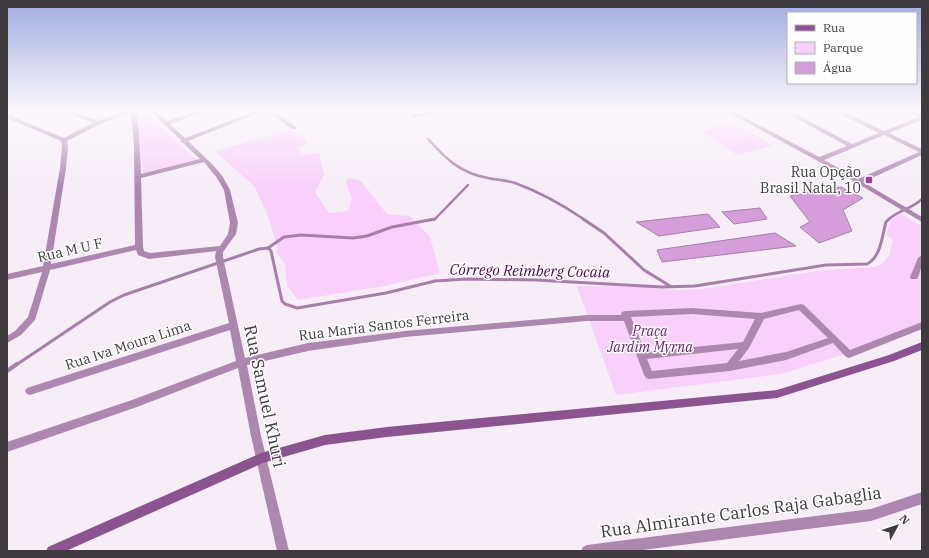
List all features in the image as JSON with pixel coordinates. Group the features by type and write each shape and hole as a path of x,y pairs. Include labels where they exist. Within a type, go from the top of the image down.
{"main road":[{"path":"52,551 261,458 325,440 387,432 777,394 891,358 922,346"}],"street":[{"path":"55,136 64,140"},
{"path":"64,140 72,136"},
{"path":"136,136 139,177 139,247 141,253 149,256 222,248 232,234 234,223 227,190 220,177 205,160 178,136"},
{"path":"183,141 196,136"},
{"path":"775,136 858,181 922,220"},
{"path":"833,136 852,146"},
{"path":"820,160 879,136"},
{"path":"858,181 916,158 922,152 888,136"},
{"path":"7,340 18,333 32,318 47,268 63,168 65,147 64,140"},
{"path":"139,177 205,160"},
{"name":"Rua M U F","path":"7,278 139,247"},
{"name":"Rua Samuel Khuri","path":"222,248 218,257 234,325 261,458 283,551"},
{"path":"914,277 922,258"},
{"path":"730,367 746,345 761,316 801,307 849,354 922,325"},
{"name":"Rua Maria Santos Ferreira","path":"7,447 133,404 242,363 308,347 405,334 587,318 627,318 625,314 692,311 761,316"},
{"path":"627,318 649,375 730,367 786,356 835,339"},
{"name":"Rua Iva Moura Lima","path":"30,391 234,325"},
{"path":"641,356 746,345"},
{"name":"Rua Almirante Carlos Raja Gabaglia","path":"587,551 871,515 922,498"}],"green space":[{"path":"140,136 171,136 197,160 143,174"},
{"path":"267,136 300,136 308,142 298,148 302,155 319,153 324,175 315,192 329,213 348,211 352,199 346,183 348,178 360,180 387,214 410,216 430,237 440,273 384,286 298,300 287,285 285,264 276,252 277,246 269,219 255,187 215,151"},
{"path":"708,136 734,136 716,141"},
{"path":"739,136 757,136 772,146 737,155 717,141"},
{"name":"Praça Jardim Myrna","path":"902,214 922,226 922,330 781,374 616,395 577,286 641,287 675,290 701,289 824,270 875,267 883,263 889,255 893,240 887,235 888,227 895,217"}],"water":[{"path":"841,187 863,198 843,210 852,231 819,243 800,227 810,222 790,196"},
{"path":"760,208 767,219 734,224 722,212"},
{"path":"708,214 720,227 659,236 636,222"},
{"path":"775,233 796,246 662,262 657,250"}],"waterway":[{"path":"428,139 441,153 461,169 478,176 512,182 533,190 585,220"},
{"path":"435,219 468,185"},
{"name":"Córrego Reimberg Cocaia","path":"888,220 922,199"},
{"path":"268,248 284,237 301,235 353,238 367,236 392,227 435,219"},
{"path":"430,220 435,219"},
{"path":"583,219 604,233 644,270 670,286"},
{"name":"Córrego Reimberg Cocaia","path":"268,248 271,251 282,301 285,304 297,308 386,293 435,281 466,279 536,280 662,287 695,286 826,265 867,264 872,261 878,251 886,222 888,220"},
{"name":"Córrego Reimberg Cocaia","path":"16,365 110,302 124,295 259,249 268,248"},
{"name":"Córrego Reimberg Cocaia","path":"7,371 17,364"}],"place":[{"name":"Rua Opção Brasil Natal, 10","path":"869,180"}]}
